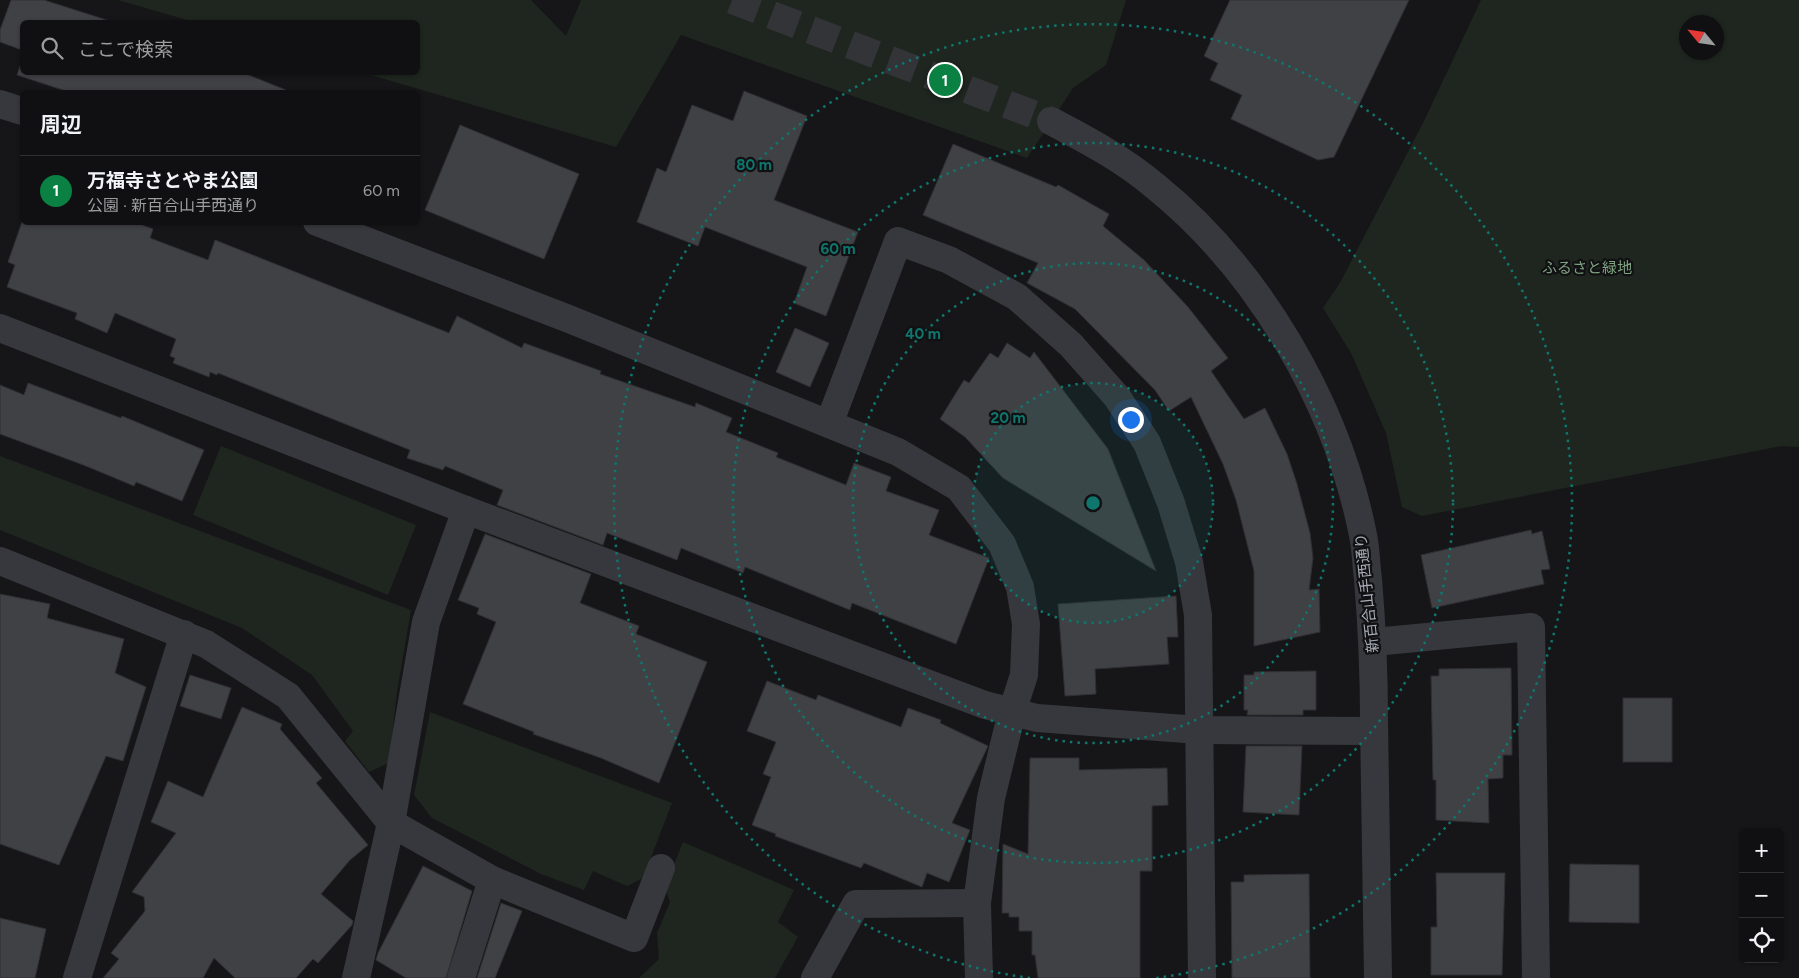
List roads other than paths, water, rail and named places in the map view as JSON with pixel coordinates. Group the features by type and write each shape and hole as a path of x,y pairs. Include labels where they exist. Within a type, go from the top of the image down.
{"street":[{"path":"0,104 20,110"},
{"name":"新百合山手西通り","path":"1051,121 1103,148 1154,185 1190,216 1223,252 1280,328 1319,401 1344,464 1363,536 1374,642 1378,978"},
{"path":"325,225 568,319 898,452 959,488 1002,544 1020,587 1026,624 1024,676 1012,712 991,798 978,903 979,978"},
{"path":"829,424 898,241 948,260 1017,297 1071,345 1117,397 1147,443 1171,503 1189,562 1198,615 1202,978"},
{"path":"0,328 466,510 984,705 1037,718 1199,730 1374,731"},
{"path":"356,978 391,823 426,622 466,510"},
{"path":"0,561 206,644 288,696 391,823 492,880 634,938 661,868"},
{"path":"1374,642 1531,628 1536,978"},
{"path":"77,978 184,634"},
{"path":"462,978 492,880"},
{"path":"815,978 856,904 978,903"}],"tunnel":[{"path":"732,0 1051,121"}],"place":[{"name":"万福寺さとやま公園","path":"945,80"}],"park label":[{"name":"ふるさと緑地","path":"1587,268"}]}
